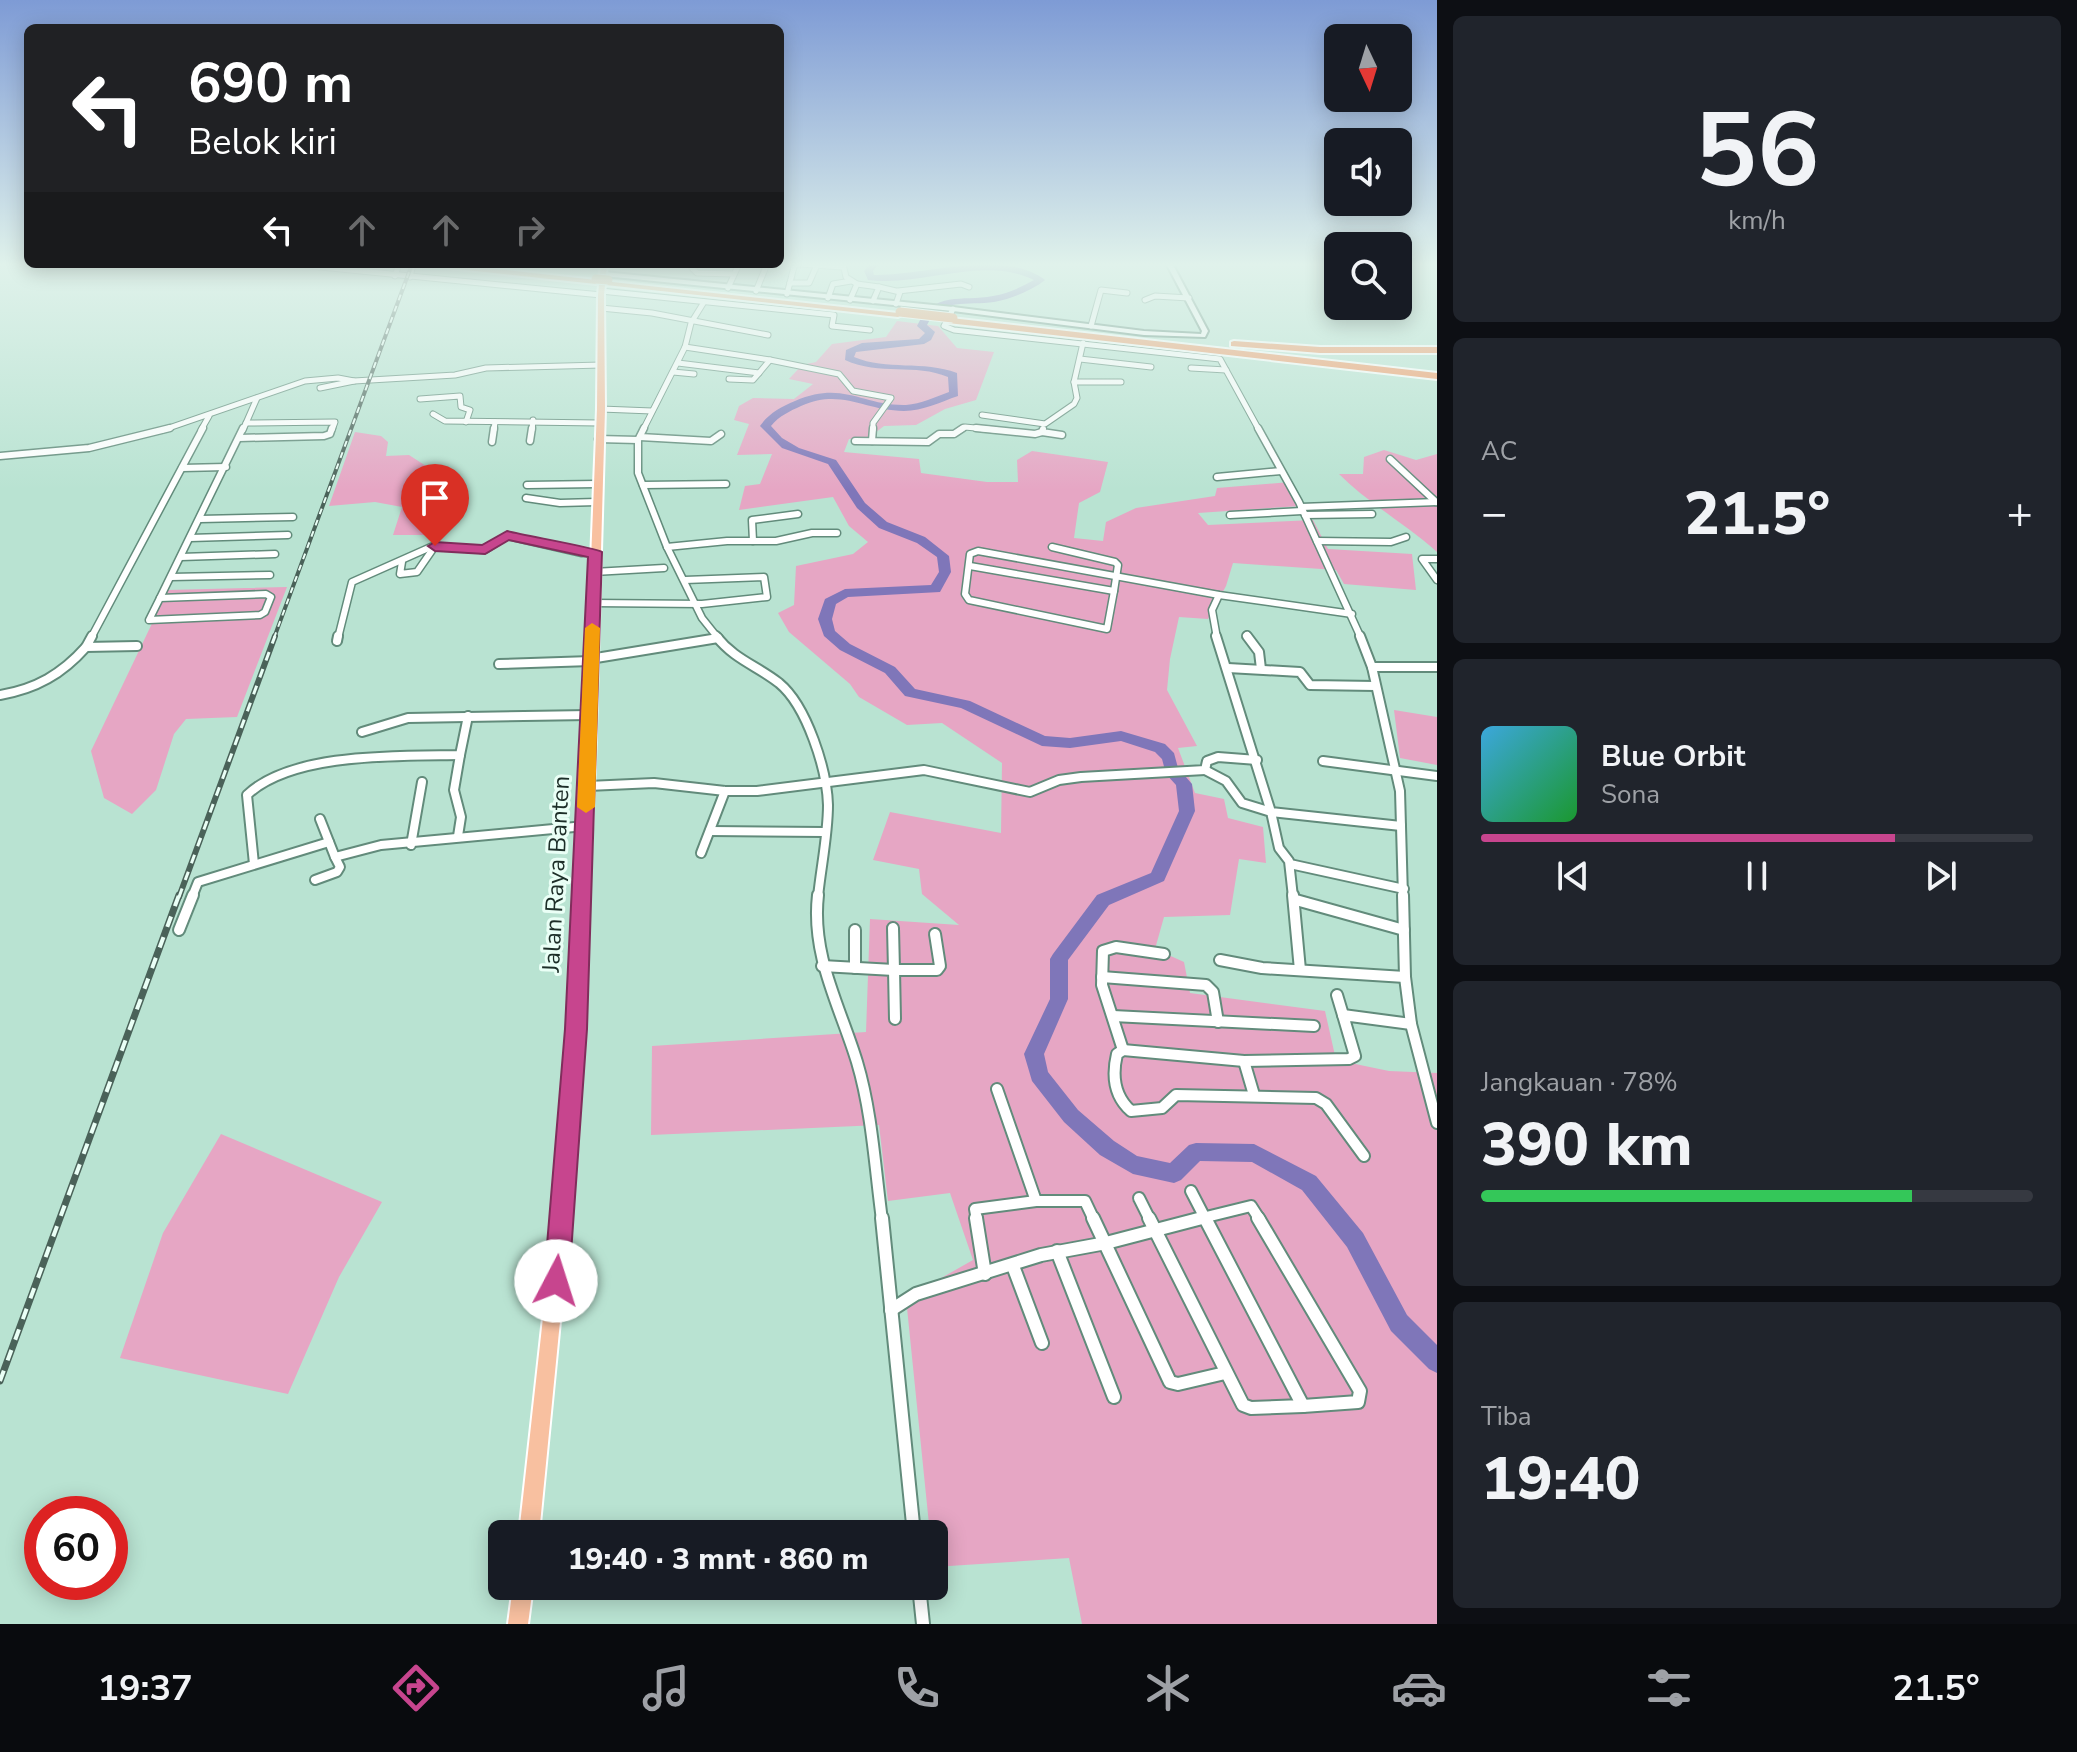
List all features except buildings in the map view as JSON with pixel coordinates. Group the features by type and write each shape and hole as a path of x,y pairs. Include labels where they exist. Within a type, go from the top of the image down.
{"highway":[{"path":"1155,339 1437,373"},
{"path":"1157,339 1437,373"},
{"path":"1209,345 1437,350"}],"main road":[{"name":"Jalan Raya Banten","path":"530,1520 563,1210 576,1029 588,786 601,339"},
{"path":"518,1624 521,1600"}],"street":[{"path":"687,339 678,363 639,438 636,457 643,485 667,547 694,603 730,653 779,683 795,700 812,731 828,804 817,903 822,966 857,1063 884,1232 913,1520"},
{"path":"740,342 744,339"},
{"path":"994,346 995,339"},
{"path":"1027,346 1028,339"},
{"path":"1033,339 1215,357 1226,370 1302,511 1352,614 1372,667 1395,771 1401,826 1405,977 1411,1024 1437,1123"},
{"path":"855,441 928,442 939,434 954,434 965,427 1026,433 1043,428 1074,404 1077,398 1074,382 1083,343"},
{"path":"685,347 839,374 842,383 852,392 891,399 873,423 872,441"},
{"path":"1080,359 1151,367"},
{"path":"729,379 751,381 770,360"},
{"path":"678,363 759,373"},
{"path":"320,388 354,381 455,375 486,368 601,365"},
{"path":"1191,368 1226,370"},
{"path":"673,372 694,374"},
{"path":"0,453 92,447 137,437 312,379 335,377 354,381"},
{"path":"1074,382 1121,382"},
{"path":"0,695 52,679 86,647 208,414 260,391 267,393"},
{"path":"420,399 460,396 461,407 470,410 466,422"},
{"path":"160,598 266,594 271,597 263,614 149,620 257,398"},
{"path":"601,409 652,411"},
{"path":"433,414 445,421 598,423"},
{"path":"982,415 1062,435"},
{"path":"530,441 533,420"},
{"path":"239,438 324,436 330,434 335,422 246,423"},
{"path":"492,442 495,422"},
{"path":"598,439 711,441 721,434"},
{"path":"1390,459 1436,502"},
{"path":"182,468 226,467"},
{"path":"1217,477 1281,471"},
{"path":"527,485 597,484"},
{"path":"643,485 726,484"},
{"path":"526,498 560,503 597,502"},
{"path":"1230,515 1436,502"},
{"path":"1302,511 1372,514"},
{"path":"753,541 752,520 798,514"},
{"path":"200,519 293,517"},
{"path":"667,547 776,541 820,532 837,533"},
{"path":"190,538 288,535"},
{"path":"337,641 352,582 436,545 485,550 507,536 582,553 595,552"},
{"path":"1317,541 1391,542 1406,537"},
{"path":"402,562 400,574 417,572 436,545"},
{"path":"1052,547 1118,565 1117,576 1109,628 969,600 965,594 970,554 978,551 1117,576 1219,595 1352,614"},
{"path":"181,557 275,554"},
{"path":"1437,559 1422,559 1437,580"},
{"path":"970,566 1114,591"},
{"path":"594,572 664,568"},
{"path":"171,577 270,575"},
{"path":"593,603 694,603 767,597 766,579 685,580"},
{"path":"1219,595 1212,610 1212,619 1257,760 1279,848 1290,864 1296,900 1300,970"},
{"path":"1247,635 1259,652 1261,669"},
{"path":"499,664 590,660 718,638"},
{"path":"86,647 137,646"},
{"path":"1372,667 1437,667"},
{"path":"1228,668 1300,672 1310,685 1375,686"},
{"path":"362,732 408,718 589,715"},
{"path":"458,836 461,817 454,790 468,716"},
{"path":"254,864 247,795 265,779 291,769 319,765 460,755"},
{"path":"1202,770 1207,761 1218,757 1257,760"},
{"path":"1323,761 1437,776"},
{"path":"588,786 654,783 725,791 769,790 924,770 1030,792 1059,780 1202,770 1226,778 1238,800 1250,807 1342,822 1401,826"},
{"path":"411,845 422,782"},
{"path":"701,853 725,791"},
{"path":"315,880 337,872 340,867 320,819"},
{"path":"335,857 381,845 411,845 458,836 585,826"},
{"path":"710,831 824,832"},
{"path":"179,930 198,882 329,842"},
{"path":"1290,864 1404,889"},
{"path":"1296,900 1404,930"},
{"path":"893,928 895,1019"},
{"path":"855,930 855,968"},
{"path":"822,966 937,970 940,966 935,934"},
{"path":"1123,1050 1102,977 1105,948 1164,954"},
{"path":"1220,960 1262,968 1405,977"},
{"path":"1102,977 1206,985 1213,992 1218,1022"},
{"path":"1337,995 1354,1052 1353,1058 1244,1061 1123,1050 1117,1054 1113,1079 1123,1105 1131,1111 1162,1108 1176,1095 1254,1095 1322,1100 1364,1156"},
{"path":"1343,1015 1411,1024"},
{"path":"1113,1016 1314,1026"},
{"path":"1244,1061 1254,1095"},
{"path":"997,1089 1036,1201"},
{"path":"1191,1191 1303,1406"},
{"path":"891,1310 916,1294 1057,1251 1106,1243 1155,1230 1253,1208 1360,1391 1358,1402 1246,1407 1225,1373 1155,1230 1139,1198"},
{"path":"985,1274 975,1209 1036,1201 1085,1201 1170,1382 1178,1384 1225,1373"},
{"path":"1057,1251 1114,1397"},
{"path":"1013,1266 1042,1343"},
{"path":"920,1600 923,1624"}],"shaded area":[{"path":"872,339 949,339 957,348 994,352 976,400 945,409 916,425 884,426 867,439 849,439 844,452 919,459 921,473 987,482 1018,482 1017,460 1032,451 1108,462 1100,492 1079,503 1074,538 1103,541 1106,522 1136,508 1215,496 1217,488 1290,482 1301,506 1198,513 1208,525 1313,520 1328,549 1412,554 1416,590 1344,584 1336,570 1233,563 1226,586 1208,619 1179,617 1167,690 1197,746 1178,748 1195,793 1224,799 1228,818 1263,827 1266,863 1239,859 1230,915 1164,917 1155,949 1184,962 1190,993 1325,1011 1336,1060 1389,1071 1437,1073 1437,1624 1082,1624 1069,1558 948,1566 948,1520 929,1520 906,1298 973,1260 950,1193 888,1201 879,1125 651,1135 652,1046 866,1032 870,919 959,925 922,894 919,869 873,860 890,812 1001,833 1002,763 942,723 907,725 859,697 850,684 789,632 778,613 794,605 796,566 853,554 868,542 849,526 833,497 739,510 745,486 760,484 772,454 737,455 749,424 734,420 739,406 753,398 794,399 813,384 789,379 802,365 816,362 832,344"},
{"path":"355,432 381,436 388,442 386,456 409,455 457,486 466,486 438,535 393,535 402,507 375,502 329,506"},
{"path":"1384,450 1416,460 1437,454 1437,552 1339,474 1363,474 1364,457"},
{"path":"287,587 237,717 186,719 174,734 156,790 132,814 104,798 91,751 168,590"},
{"path":"1394,710 1437,717 1437,765 1400,758"},
{"path":"221,1134 382,1202 339,1277 288,1394 120,1358 163,1233"}],"waterway":[{"path":"927,339 921,342 862,346 851,350 849,358 875,367 941,370 953,375 954,394 907,408 827,394 781,411 765,426 786,446 832,462 861,505 883,525 921,540 943,556 945,572 935,589 845,593 830,602 825,619 829,633 845,647 890,670 910,693 965,704 1042,741 1070,743 1121,736 1160,748 1169,757 1171,770 1184,784 1187,811 1158,877 1103,900 1059,959 1059,999 1034,1054 1039,1075 1071,1116 1107,1148 1133,1165 1174,1173 1196,1152 1254,1153 1309,1183 1355,1240 1399,1323 1437,1361"}],"railway":[{"path":"274,638 384,339"},
{"path":"179,897 275,636"},
{"path":"0,1381 179,895"}],"slow traffic":[{"path":"586,807 592,628"}],"route":[{"path":"435,546 485,550 507,536 582,553 595,552 576,1029 556,1281"}]}
